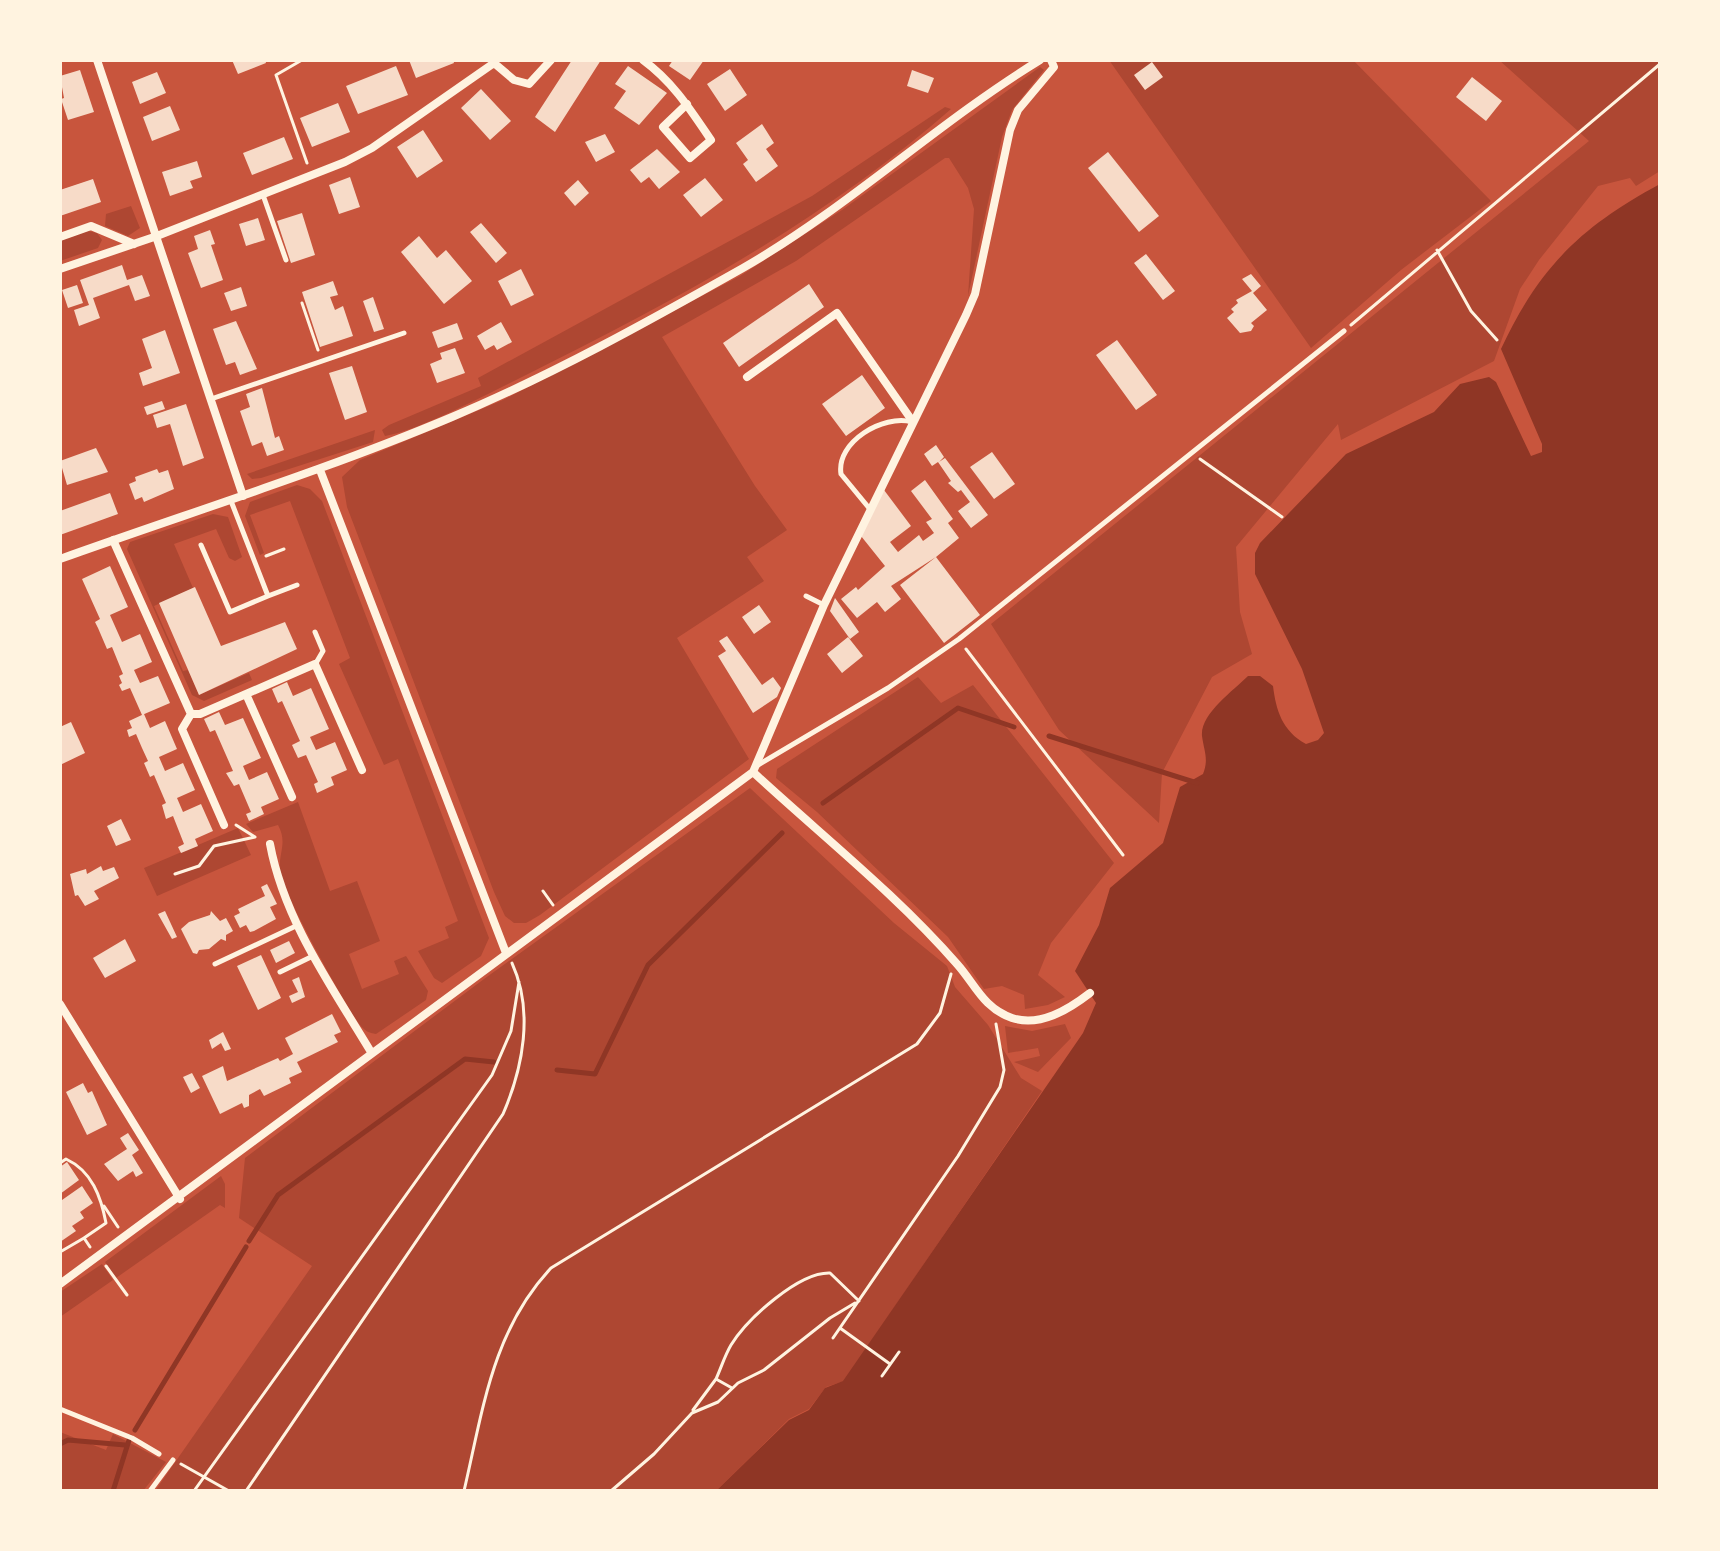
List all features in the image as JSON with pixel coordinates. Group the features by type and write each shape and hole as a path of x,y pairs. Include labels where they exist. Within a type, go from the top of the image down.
{"street":[{"path":"97,60 243,496"},
{"path":"60,269 157,236 312,176 372,148 496,62 514,80 529,84 551,60"},
{"path":"643,60 669,80 687,104 711,140 690,158 663,127 687,104"},
{"path":"60,559 320,470 454,416 530,381 743,268 830,213 956,117 1040,60"},
{"path":"60,1284 180,1199 371,1052 756,768 824,605 975,294 1010,130 1018,110 1054,67 1051,60"},
{"path":"60,237 91,226 135,244"},
{"path":"747,377 837,313 913,422"},
{"path":"320,470 506,953"},
{"path":"113,540 191,714"},
{"path":"224,825 182,729 191,714 315,664 362,770"},
{"path":"246,694 292,797"},
{"path":"756,768 929,933 960,967 980,998 1001,1013 1023,1020 1044,1018 1068,1009 1090,993"},
{"path":"270,844 275,874 313,956 371,1052"},
{"path":"60,1004 180,1199"}],"lane":[{"path":"263,195 286,260"},
{"path":"756,768 888,688 959,639 1344,331"},
{"path":"211,399 404,333"},
{"path":"869,508 841,474 842,453 848,445 888,421 899,419 913,422"},
{"path":"231,501 268,596"},
{"path":"201,545 230,612 297,585"},
{"path":"806,596 824,605"},
{"path":"315,632 323,651 315,664"},
{"path":"215,964 299,925"},
{"path":"280,972 313,956"},
{"path":"60,1409 132,1438 159,1454"},
{"path":"150,1491 173,1460"}],"path":[{"path":"302,60 276,75 312,176"},
{"path":"1344,331 1660,64"},
{"path":"1437,250 1471,311 1497,340"},
{"path":"302,303 321,361"},
{"path":"1197,456 1282,517"},
{"path":"254,561 284,549"},
{"path":"959,639 1123,855"},
{"path":"224,825 239,825 270,844"},
{"path":"175,874 199,866 214,846 255,837"},
{"path":"543,891 560,915"},
{"path":"464,1491 498,1352 513,1317 543,1276 590,1243 917,1044 940,1013 950,975 960,967"},
{"path":"194,1491 492,1075 511,1031 519,978 524,998 522,1036 514,1089 503,1114 246,1491"},
{"path":"833,1338 958,1156 1000,1087 1004,1070 996,1024"},
{"path":"60,1163 66,1159 82,1166 116,1224"},
{"path":"60,1252 106,1223 102,1203"},
{"path":"84,1238 88,1243"},
{"path":"103,1262 127,1295"},
{"path":"611,1490 654,1454 692,1413 716,1379 732,1344 794,1282 817,1273 830,1273 859,1301"},
{"path":"692,1413 718,1402 830,1318 859,1301"},
{"path":"840,1328 890,1364"},
{"path":"815,1331 815,1337"},
{"path":"882,1376 899,1352"},
{"path":"716,1379 732,1389"},
{"path":"205,1475 229,1491"}],"shaded area":[{"path":"1109,60 1353,60 1491,201 1401,270 1311,348"},
{"path":"1499,60 1660,60 1660,171 1636,186 1630,178 1598,186 1520,289 1494,361 1341,440 1338,424 1236,547 1240,612 1252,654 1212,677 1162,773 1159,823 1059,730 991,624 1589,141"},
{"path":"1040,67 1044,70 1012,110 1002,137 968,296 974,209 968,188 949,158 945,158 796,261 662,337 755,486 787,530 747,557 764,581 677,638 749,759 540,915 526,923 514,923 505,916 494,892 347,507 342,477 360,460 503,400 740,276 842,210"},
{"path":"945,107 951,109 852,187 692,288 435,419 385,436 382,430 389,425 481,386 478,378 812,196"},
{"path":"1660,184 1660,1491 716,1491 789,1420 809,1410 825,1388 843,1381 1083,1033 1096,1003 1075,971 1099,925 1110,888 1163,843 1180,787 1203,774 1206,759 1203,728 1212,711 1248,676 1260,676 1273,686 1278,711 1291,733 1306,744 1318,740 1324,733 1302,669 1255,574 1255,553 1260,543 1346,454 1434,412 1460,384 1489,377 1496,382 1531,456 1542,452 1542,444 1501,349 1531,295 1566,252 1608,216"},
{"path":"131,206 140,228 128,236 105,226 106,214"},
{"path":"88,231 97,233 102,240 98,248 60,261 60,241"},
{"path":"375,430 373,442 261,478 252,479 247,474"},
{"path":"297,485 310,489 322,501 489,938 481,956 442,983 434,978 418,951 449,938 445,927 458,921 398,759 384,765 339,664 350,658 290,501 250,515 264,553 260,555 245,516 250,502"},
{"path":"213,514 228,517 242,557 235,561 229,558 216,529 174,544 193,588 154,606 183,671 188,670 199,695 249,673 252,680 204,701 192,695 127,549 130,542"},
{"path":"918,677 941,703 973,685 1114,863 1051,943 1038,975 1065,997 1048,1005 1025,1009 1024,995 1002,986 984,989 948,937 817,812 776,778 777,769"},
{"path":"750,788 894,923 947,966 955,987 988,1025 1021,1078 1042,1091 844,1381 826,1387 809,1409 789,1419 716,1491 155,1491 312,1266 239,1218 245,1158 484,979"},
{"path":"298,802 330,891 357,881 380,941 349,954 362,989 399,974 394,961 406,956 428,991 426,1000 376,1034 360,1025 291,901 280,872 282,843 278,825 253,832 246,824"},
{"path":"238,828 251,855 157,896 144,868"},
{"path":"1065,1024 1071,1038 1038,1072 1014,1062 1040,1056 1038,1048 1008,1053 1005,1026 1032,1031"},
{"path":"221,1176 225,1184 225,1208 220,1205 116,1278 105,1262"},
{"path":"102,1264 113,1280 60,1317 60,1292"},
{"path":"60,1432 106,1450 113,1434 166,1462 143,1491 60,1491"}],"building":[{"path":"232,60 265,60 266,63 238,74"},
{"path":"409,60 453,60 454,63 416,78"},
{"path":"572,60 601,60 555,132 535,117"},
{"path":"673,60 704,60 690,80 669,66"},
{"path":"1152,62 1163,77 1145,90 1134,75"},
{"path":"396,66 408,95 358,114 346,86"},
{"path":"628,66 667,93 639,125 614,108 626,91 615,84"},
{"path":"730,69 747,95 725,111 707,84"},
{"path":"80,70 94,112 68,120 61,99 64,98 60,76"},
{"path":"912,70 934,78 928,93 907,86"},
{"path":"157,72 166,93 140,104 132,82"},
{"path":"1472,77 1502,101 1486,121 1456,97"},
{"path":"481,89 511,121 490,140 461,108"},
{"path":"338,103 350,132 312,147 300,118"},
{"path":"170,106 180,130 152,141 143,117"},
{"path":"762,124 774,143 766,149 778,166 756,182 743,164 748,160 736,143"},
{"path":"423,130 443,161 417,178 397,147"},
{"path":"605,134 615,152 596,162 585,142"},
{"path":"284,137 293,159 252,175 243,153"},
{"path":"657,149 680,172 659,189 649,177 641,183 630,170"},
{"path":"1108,152 1159,216 1139,232 1088,168"},
{"path":"197,161 202,177 190,181 193,188 170,196 162,172"},
{"path":"350,177 360,207 339,214 329,185"},
{"path":"705,178 723,200 701,217 683,195"},
{"path":"93,179 101,202 60,216 60,190"},
{"path":"578,180 589,193 575,206 564,193"},
{"path":"302,213 315,255 291,263 277,221"},
{"path":"258,218 265,240 246,246 239,224"},
{"path":"481,223 507,253 496,263 470,232"},
{"path":"210,230 215,244 211,245 223,280 201,288 188,253 198,249 194,236"},
{"path":"419,236 437,258 446,250 472,281 444,304 401,252"},
{"path":"1146,254 1175,291 1163,300 1134,263"},
{"path":"122,265 127,280 142,275 150,296 135,301 129,285 93,298 100,318 79,326 74,310 89,305 80,280"},
{"path":"521,269 534,295 511,306 498,281"},
{"path":"1251,274 1261,286 1253,293 1267,310 1251,323 1254,326 1251,331 1240,333 1227,318 1234,312 1231,309 1238,303 1236,300 1252,291 1242,279"},
{"path":"333,281 338,295 330,297 335,310 343,306 353,336 320,347 302,292"},
{"path":"809,284 824,307 739,367 723,343"},
{"path":"77,285 83,303 68,308 62,290"},
{"path":"241,287 247,306 231,311 224,293"},
{"path":"373,297 384,329 374,332 363,301"},
{"path":"236,321 257,369 240,375 235,362 226,365 213,329"},
{"path":"501,322 512,342 497,350 494,345 485,350 477,336"},
{"path":"457,323 463,339 438,348 432,332"},
{"path":"165,330 180,373 143,386 139,373 152,368 142,339"},
{"path":"1117,340 1157,395 1136,410 1096,355"},
{"path":"455,348 465,373 437,383 430,364 442,359 440,353"},
{"path":"352,366 367,412 345,420 329,373"},
{"path":"862,375 885,408 846,436 822,404"},
{"path":"262,388 275,438 279,436 284,450 267,456 262,442 252,446 240,411 250,407 246,394"},
{"path":"162,401 165,409 147,415 144,407"},
{"path":"186,404 204,458 183,466 170,424 157,428 153,415"},
{"path":"936,445 944,457 939,462 945,458 988,515 971,528 958,511 970,502 961,490 958,492 948,483 951,481 938,462 932,466 924,454"},
{"path":"96,448 108,472 67,485 60,461"},
{"path":"992,452 1015,484 994,499 970,467"},
{"path":"157,469 159,473 168,470 174,489 144,502 142,497 135,500 129,484 136,481 135,477"},
{"path":"925,480 953,519 948,523 959,538 891,586 901,599 885,612 877,602 857,618 841,599 856,587 858,590 885,566 861,536 884,490 911,526 890,542 898,552 919,535 923,541 934,533 926,522 932,519 911,491"},
{"path":"110,493 118,514 60,535 60,511"},
{"path":"936,557 980,615 944,643 900,585"},
{"path":"110,566 128,607 110,615 122,642 140,634 152,662 134,670 140,683 158,676 170,703 142,715 130,688 122,691 119,685 122,683 119,676 123,674 112,647 107,649 95,622 100,619 82,579"},
{"path":"195,587 221,646 285,622 297,649 199,695 159,603"},
{"path":"835,598 859,632 850,639 830,611"},
{"path":"759,605 771,622 754,634 742,617"},
{"path":"727,636 762,685 773,677 781,688 777,697 753,713 718,656 726,651 719,641"},
{"path":"848,637 863,656 842,673 827,654"},
{"path":"287,682 293,696 311,688 329,729 310,737 316,750 335,742 347,770 331,777 334,785 317,793 314,784 318,782 306,755 298,758 292,745 300,741 282,701 278,703 272,689"},
{"path":"219,712 225,725 243,718 261,758 243,766 249,780 267,772 279,799 261,807 264,814 249,821 246,814 251,812 239,784 234,786 226,773 233,771 215,730 210,732 204,719"},
{"path":"144,714 150,728 165,721 177,749 159,757 165,771 183,763 195,790 177,798 183,812 201,804 213,831 195,839 198,846 181,853 178,847 184,844 173,816 166,819 162,805 166,803 154,775 150,777 144,763 148,761 136,734 129,737 127,730 132,728 129,721"},
{"path":"71,722 85,753 60,765 60,727"},
{"path":"121,819 131,840 116,846 107,826"},
{"path":"101,866 103,871 114,867 119,878 94,891 99,899 85,906 78,895 75,896 70,874 86,869 87,874"},
{"path":"267,884 277,904 270,907 276,919 250,932 246,925 240,928 234,916 240,913 238,909 265,896 261,887"},
{"path":"165,911 177,937 172,939 158,914"},
{"path":"211,911 220,921 226,918 233,931 226,935 226,941 221,939 209,949 193,953 181,929 189,922 210,915"},
{"path":"125,939 136,961 105,978 93,958"},
{"path":"289,941 295,953 276,963 270,950"},
{"path":"261,955 281,998 258,1010 237,966"},
{"path":"299,977 305,997 292,1003 289,996 298,992 292,980"},
{"path":"332,1014 341,1032 334,1035 338,1042 297,1062 302,1072 289,1078 291,1083 264,1096 260,1089 249,1095 249,1106 244,1108 242,1103 220,1114 202,1076 223,1066 227,1081 278,1058 280,1061 293,1054 285,1038"},
{"path":"223,1032 231,1049 225,1051 221,1043 212,1049 209,1040"},
{"path":"192,1073 200,1088 191,1093 183,1077"},
{"path":"83,1083 88,1093 92,1091 107,1125 87,1135 66,1092"},
{"path":"128,1133 139,1150 132,1155 143,1173 136,1177 133,1171 118,1181 104,1164 127,1149 120,1138"},
{"path":"67,1162 79,1180 60,1194 60,1167"},
{"path":"82,1186 93,1203 80,1212 84,1218 72,1226 76,1231 60,1242 60,1197 62,1200"}],"waterway":[{"path":"823,803 958,708 1014,727"},
{"path":"1049,736 1197,783"},
{"path":"557,1070 595,1074 648,965 782,833"},
{"path":"249,1241 278,1195 465,1059 494,1062"},
{"path":"135,1430 246,1247"},
{"path":"113,1491 130,1437"},
{"path":"60,1444 68,1440 125,1445"}]}
